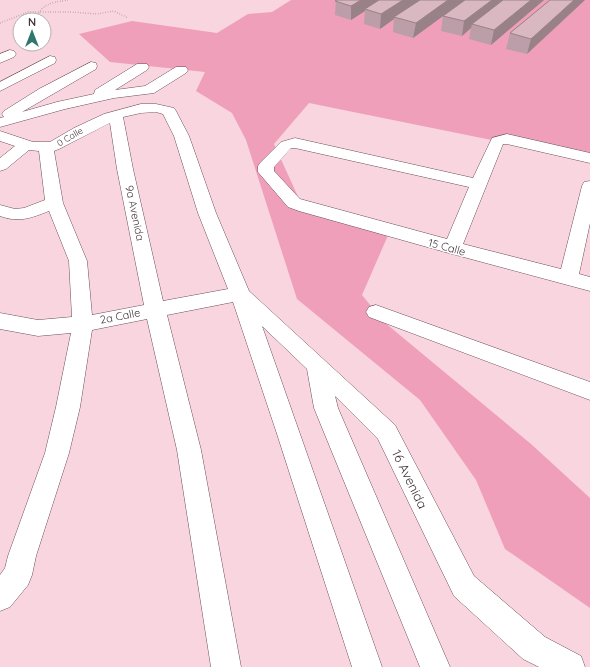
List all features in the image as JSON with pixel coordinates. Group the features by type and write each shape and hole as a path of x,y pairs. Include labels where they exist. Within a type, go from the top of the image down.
{"street":[{"path":"0,87 50,60"},
{"path":"0,119 90,66"},
{"path":"92,99 142,67"},
{"path":"0,123 30,116 62,105 149,90 181,70"},
{"name":"0 Calle","path":"0,166 36,147 54,146 101,120 146,108 159,108 169,111 187,148 207,214 225,254 240,294"},
{"name":"9a Avenida","path":"116,116 125,170 155,309 189,450 226,667"},
{"path":"0,136 36,147 54,203 78,261 83,324 68,407 57,453 22,556 18,575 0,597"},
{"path":"452,248 497,140 507,139 590,158"},
{"name":"15 Calle","path":"479,184 295,143 286,145 266,166 266,172 294,203 305,208 590,284"},
{"path":"568,278 590,186"},
{"path":"0,229 7,213 27,213 54,203"},
{"path":"240,294 297,455 367,667"},
{"name":"2a Calle","path":"0,321 38,328 83,324 155,309 240,294"},
{"name":"16 Avenida","path":"240,294 317,365 386,432 464,586 534,648 570,667"},
{"path":"376,312 590,390"},
{"path":"317,365 326,408 435,667"}],"path":[{"path":"39,12 40,8 46,4 68,0"},
{"path":"52,13 97,14 114,11 128,18"},
{"path":"0,23 12,18"}],"shaded area":[{"path":"291,0 590,0 590,160 309,103 274,144 305,212 389,233 362,295 384,322 531,444 590,498 590,608 505,549 476,480 420,400 297,299 246,140 232,113 196,91 205,72 110,62 79,34 132,21 217,33 248,14 272,12"}],"building":[{"path":"361,0 351,6 335,1"},
{"path":"379,0 403,0 381,14 365,9"},
{"path":"420,0 448,0 416,23 394,17"},
{"path":"465,0 492,0 464,21 443,16"},
{"path":"503,0 531,0 494,30 472,24"},
{"path":"550,0 574,0 531,39 510,33"}]}
